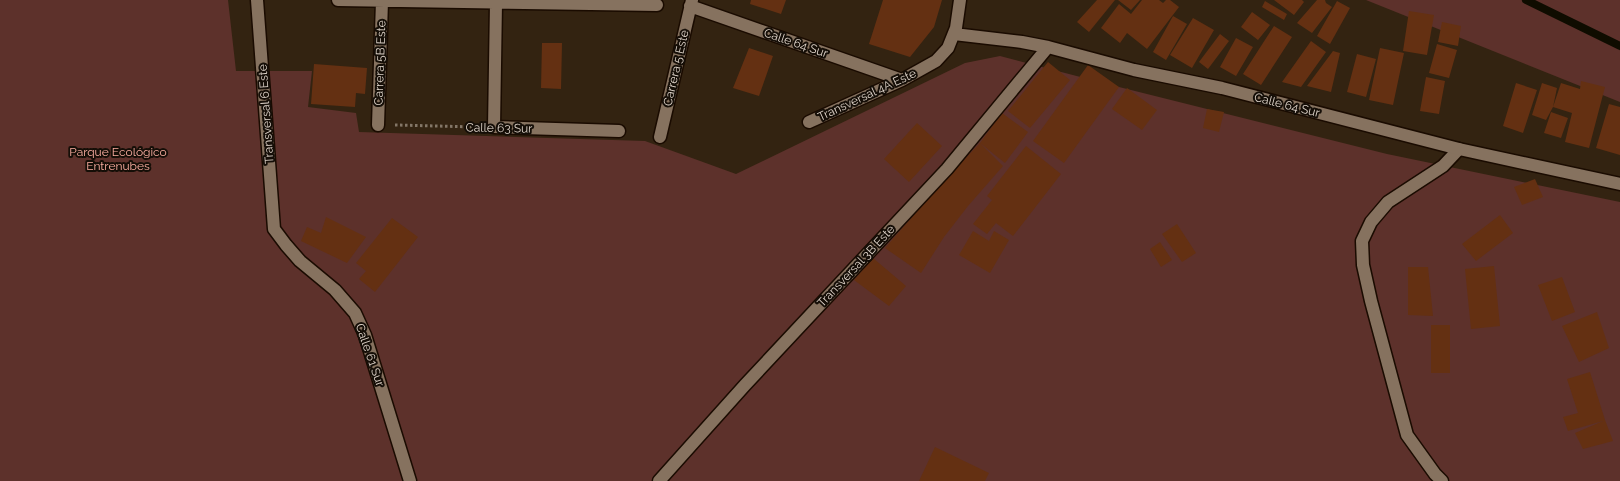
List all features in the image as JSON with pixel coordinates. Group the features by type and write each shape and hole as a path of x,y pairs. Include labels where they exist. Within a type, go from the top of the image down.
{"street":[{"name":"Transversal 6 Este","path":"257,0 274,229"},
{"path":"338,0 657,6"},
{"path":"954,34 960,0"},
{"name":"Carrera 5B Este","path":"378,125 382,1"},
{"path":"494,128 496,3"},
{"name":"Calle 64 Sur","path":"691,3 902,80"},
{"name":"Carrera 5 Este","path":"660,137 691,3"},
{"name":"Calle 64 Sur","path":"954,34 1048,47 1125,68 1222,88 1459,149 1620,184"},
{"name":"Transversal 4A Este","path":"808,122 925,68 948,48 954,34"},
{"name":"Transversal 3B Este","path":"659,481 745,385 947,169 1048,47"},
{"name":"Calle 63 Sur","path":"494,128 619,131"},
{"path":"1442,481 1407,435 1403,424 1365,274 1362,241 1371,222 1388,202 1443,166 1459,149"},
{"name":"Calle 61 Sur","path":"274,229 300,261 335,290 355,313 365,335 410,481"}],"path":[{"name":"Calle 63 Sur","path":"378,125 494,128"}],"green space":[{"name":"Parque Ecológico Entrenubes","path":"0,0 228,0 236,71 312,71 308,107 356,113 359,132 645,141 736,174 965,63 1000,56 1387,154 1620,202 1620,481 0,481"},
{"path":"1366,0 1620,0 1620,102"}],"building":[{"path":"751,0 786,0 781,14 750,4"},
{"path":"883,0 942,0 934,27 910,57 869,44"},
{"path":"1097,0 1115,0 1089,32 1077,22"},
{"path":"1118,0 1140,0 1131,10"},
{"path":"1142,0 1159,0 1163,3 1166,0 1170,0 1179,7 1147,49 1127,33 1120,43 1101,28 1119,4 1131,14"},
{"path":"1274,0 1302,0 1304,2 1294,15"},
{"path":"1317,0 1325,0 1332,7 1312,33 1297,23"},
{"path":"1265,1 1287,14 1284,20 1262,7"},
{"path":"1337,1 1350,8 1330,44 1317,36"},
{"path":"1409,11 1434,15 1427,55 1403,51"},
{"path":"1252,12 1270,25 1258,40 1241,27"},
{"path":"1173,16 1187,24 1166,60 1153,52"},
{"path":"1193,18 1214,30 1192,68 1170,55"},
{"path":"1442,22 1461,26 1458,46 1438,42"},
{"path":"1274,26 1292,37 1261,85 1243,74"},
{"path":"1220,34 1229,41 1208,69 1199,62"},
{"path":"1236,38 1253,47 1236,76 1220,67"},
{"path":"1311,41 1326,52 1301,87 1282,82"},
{"path":"542,43 562,43 561,89 541,88"},
{"path":"1437,44 1457,50 1449,78 1429,73"},
{"path":"749,48 773,56 759,96 733,88"},
{"path":"1380,48 1404,53 1393,105 1369,100"},
{"path":"1333,51 1340,53 1331,92 1307,86"},
{"path":"1357,54 1376,59 1366,97 1347,92"},
{"path":"1048,62 1070,80 1030,128 1008,111"},
{"path":"314,64 367,68 365,94 356,93 355,107 311,104"},
{"path":"1088,65 1119,87 1064,163 1033,141"},
{"path":"1426,77 1445,81 1439,114 1420,111"},
{"path":"1581,81 1605,87 1589,148 1565,142 1572,113 1553,107 1561,83 1580,89"},
{"path":"1516,83 1537,90 1523,133 1503,126"},
{"path":"1542,83 1557,88 1553,107 1546,120 1532,115"},
{"path":"1127,88 1157,110 1142,130 1112,109"},
{"path":"1609,104 1620,107 1620,155 1596,148"},
{"path":"1207,109 1224,112 1219,132 1203,128"},
{"path":"1551,112 1568,118 1561,138 1544,133"},
{"path":"1002,113 1028,132 1005,163 980,143"},
{"path":"917,123 942,146 909,182 884,159"},
{"path":"980,143 1003,166 944,237 921,273 885,248"},
{"path":"1026,146 1061,174 1013,236 996,223 987,234 973,224 992,200 987,196"},
{"path":"1535,179 1543,197 1522,205 1514,187"},
{"path":"1500,215 1513,233 1476,261 1462,244"},
{"path":"326,217 366,237 347,263 301,241 307,227 321,233"},
{"path":"392,218 418,237 375,292 359,279 366,271 356,263"},
{"path":"1177,224 1196,253 1182,262 1162,234"},
{"path":"973,231 989,241 994,231 1009,240 990,273 959,255"},
{"path":"1160,242 1172,260 1161,267 1150,249"},
{"path":"873,258 906,286 889,306 854,280"},
{"path":"1494,266 1500,326 1471,329 1465,269"},
{"path":"1408,267 1428,267 1433,316 1408,315"},
{"path":"1562,277 1575,312 1552,321 1538,285"},
{"path":"1597,312 1609,348 1579,362 1562,326"},
{"path":"1431,325 1450,325 1450,373 1431,373"},
{"path":"1590,372 1613,441 1583,449 1575,433 1603,421 1568,431 1563,417 1578,413 1567,379"},
{"path":"935,447 989,473 985,481 919,481"}],"waterway":[{"path":"1526,0 1620,46"}]}
